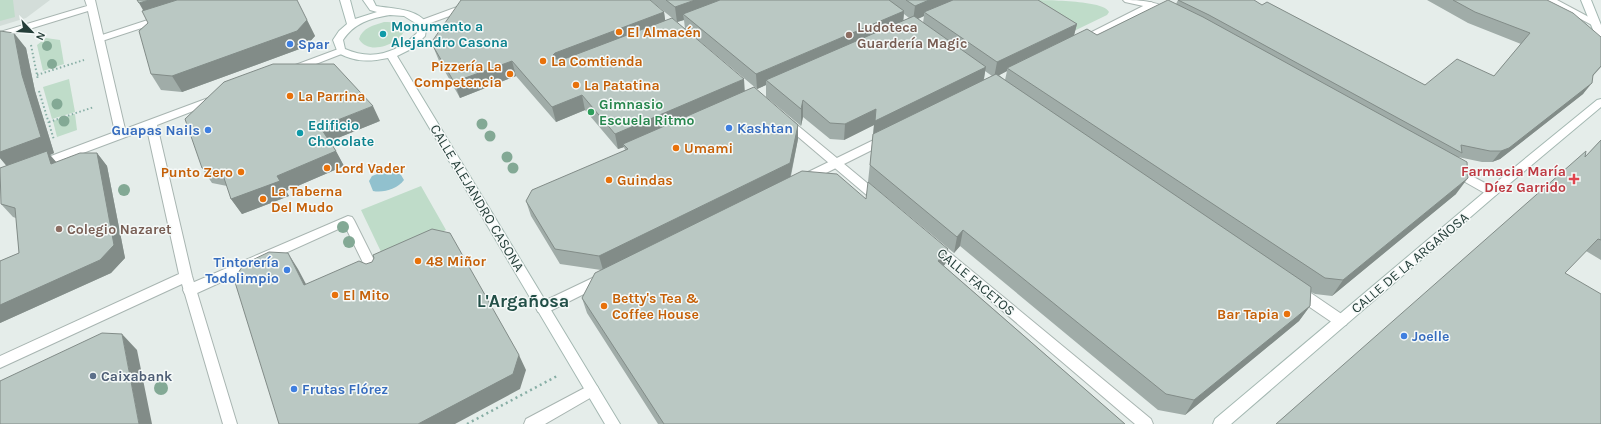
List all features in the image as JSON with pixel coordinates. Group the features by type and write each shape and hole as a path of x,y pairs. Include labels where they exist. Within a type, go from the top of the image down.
{"street":[{"path":"344,0 352,24"},
{"path":"368,0 373,8 390,12"},
{"path":"422,23 485,0"},
{"path":"1128,0 1151,6 1177,18"},
{"path":"1550,0 1595,23"},
{"path":"1586,0 1601,37"},
{"path":"0,35 27,27 91,3 121,134"},
{"path":"1069,46 1151,6"},
{"path":"390,12 403,12 414,16 422,23 422,34 410,46 391,55 373,58 354,58 341,51 338,40 343,31 352,24 369,16 390,12"},
{"path":"99,39 176,14"},
{"path":"283,73 341,51"},
{"name":"CALLE ALEJANDRO CASONA","path":"391,55 613,424"},
{"path":"30,168 224,96"},
{"name":"CALLE DE LA ARGAÑOSA","path":"1220,424 1492,192 1601,102"},
{"path":"780,116 891,210"},
{"path":"151,123 186,276 230,424"},
{"path":"793,185 898,132"},
{"path":"1444,165 1492,192"},
{"path":"190,290 348,220 375,274"},
{"name":"CALLE FACETOS","path":"928,241 1146,424"},
{"path":"543,308 614,273"},
{"path":"0,362 186,276"},
{"path":"1289,285 1341,321"},
{"path":"531,424 592,390"}],"path":[{"path":"27,27 38,80"},
{"path":"37,75 103,54"},
{"path":"39,91 60,157"},
{"path":"49,122 114,100"},
{"path":"467,424 577,365"}],"shaded area":[{"path":"0,0 50,0 26,18 0,26"}],"green space":[{"path":"0,0 13,0 15,17 0,21"},
{"path":"1027,0 1086,3 1105,8 1109,12 1107,15 1076,30"},
{"path":"384,22 398,23 404,28 403,34 397,40 387,45 377,47 367,46 359,39 363,32 372,26"},
{"path":"46,38 60,40 64,64 43,71 37,45"},
{"path":"69,79 75,112 52,119 43,87"},
{"path":"75,114 77,130 57,137 53,121"},
{"path":"421,186 446,230 384,258 361,210"}],"water":[{"path":"391,169 398,170 404,180 398,186 390,190 373,191 369,181 372,176"}],"building":[{"path":"137,0 149,0 139,3"},
{"path":"177,0 297,0 307,20 297,31 172,76 151,74 139,31 148,23 142,11"},
{"path":"461,0 650,0 664,12 555,53 553,55 554,59 564,59 672,18 744,79 615,134 582,95 552,107 512,61 454,82 433,46 433,40"},
{"path":"666,0 695,0 675,7"},
{"path":"720,0 889,0 904,11 756,74 683,14"},
{"path":"906,0 929,0 915,6"},
{"path":"953,0 1038,0 1077,24 997,62 924,12"},
{"path":"1168,0 1203,17 1467,162 1468,178 1343,280 1325,278 1007,68 1087,29 1097,35"},
{"path":"1178,0 1254,0 1262,5 1267,2 1425,85 1457,59 1494,76 1530,33 1475,12 1453,0 1547,0 1573,13 1601,37 1601,66 1593,75 1592,83 1509,148 1501,151 1490,151 1461,145 1462,153 1209,15"},
{"path":"914,16 986,67 875,121 876,109 845,124 830,123 803,100 801,109 766,80"},
{"path":"0,31 14,33 22,75 41,137 0,152"},
{"path":"273,64 334,64 373,106 320,127 336,151 277,176 280,181 231,199 222,172 202,168 185,119 224,82"},
{"path":"996,74 1311,287 1310,306 1194,400 1166,394 963,230 957,237 870,165 873,134"},
{"path":"754,87 798,125 790,163 599,256 555,249 526,201 532,190 628,149 623,144"},
{"path":"1601,140 1601,240 1598,239 1565,273 1601,294 1601,424 1276,424 1586,151 1585,157"},
{"name":"Colegio Nazaret","path":"47,151 51,164 80,153 97,153 114,245 100,260 0,305 0,261 19,253 15,208 1,204 0,168"},
{"path":"802,171 837,174 866,199 868,182 948,249 938,261 1125,424 664,424 582,298 595,273"},
{"path":"432,229 450,233 519,355 513,374 418,424 279,424 234,279 244,264 269,252 288,253 304,285 359,261 366,264 372,262 374,258 373,255"},
{"path":"102,333 122,334 139,424 0,424 0,381"}],"place":[{"name":"El Almacén","path":"619,32"},
{"name":"Monumento a Alejandro Casona","path":"383,34"},
{"name":"Ludoteca Guardería Magic","path":"849,35"},
{"name":"Spar","path":"290,44"},
{"name":"La Comtienda","path":"543,61"},
{"name":"Pizzería La Competencia","path":"510,74"},
{"name":"La Patatina","path":"576,85"},
{"name":"La Parrina","path":"290,96"},
{"name":"Gimnasio Escuela Ritmo","path":"591,112"},
{"name":"Kashtan","path":"729,128"},
{"name":"Guapas Nails","path":"208,130"},
{"name":"Edificio Chocolate","path":"300,133"},
{"name":"Umami","path":"676,148"},
{"name":"Lord Vader","path":"327,168"},
{"name":"Punto Zero","path":"241,172"},
{"name":"Farmacia María Díez Garrido","path":"1574,179"},
{"name":"Guindas","path":"609,180"},
{"name":"La Taberna Del Mudo","path":"263,199"},
{"name":"Colegio Nazaret","path":"59,229"},
{"name":"48 Miñor","path":"418,261"},
{"name":"Tintorería Todolimpio","path":"287,270"},
{"name":"El Mito","path":"335,295"},
{"name":"Betty's Tea & Coffee House","path":"604,306"},
{"name":"Bar Tapia","path":"1287,314"},
{"name":"Joelle","path":"1404,336"},
{"name":"Caixabank","path":"93,376"},
{"name":"Frutas Flórez","path":"294,389"}],"district":[{"name":"L'Argañosa","path":"523,301"}]}
